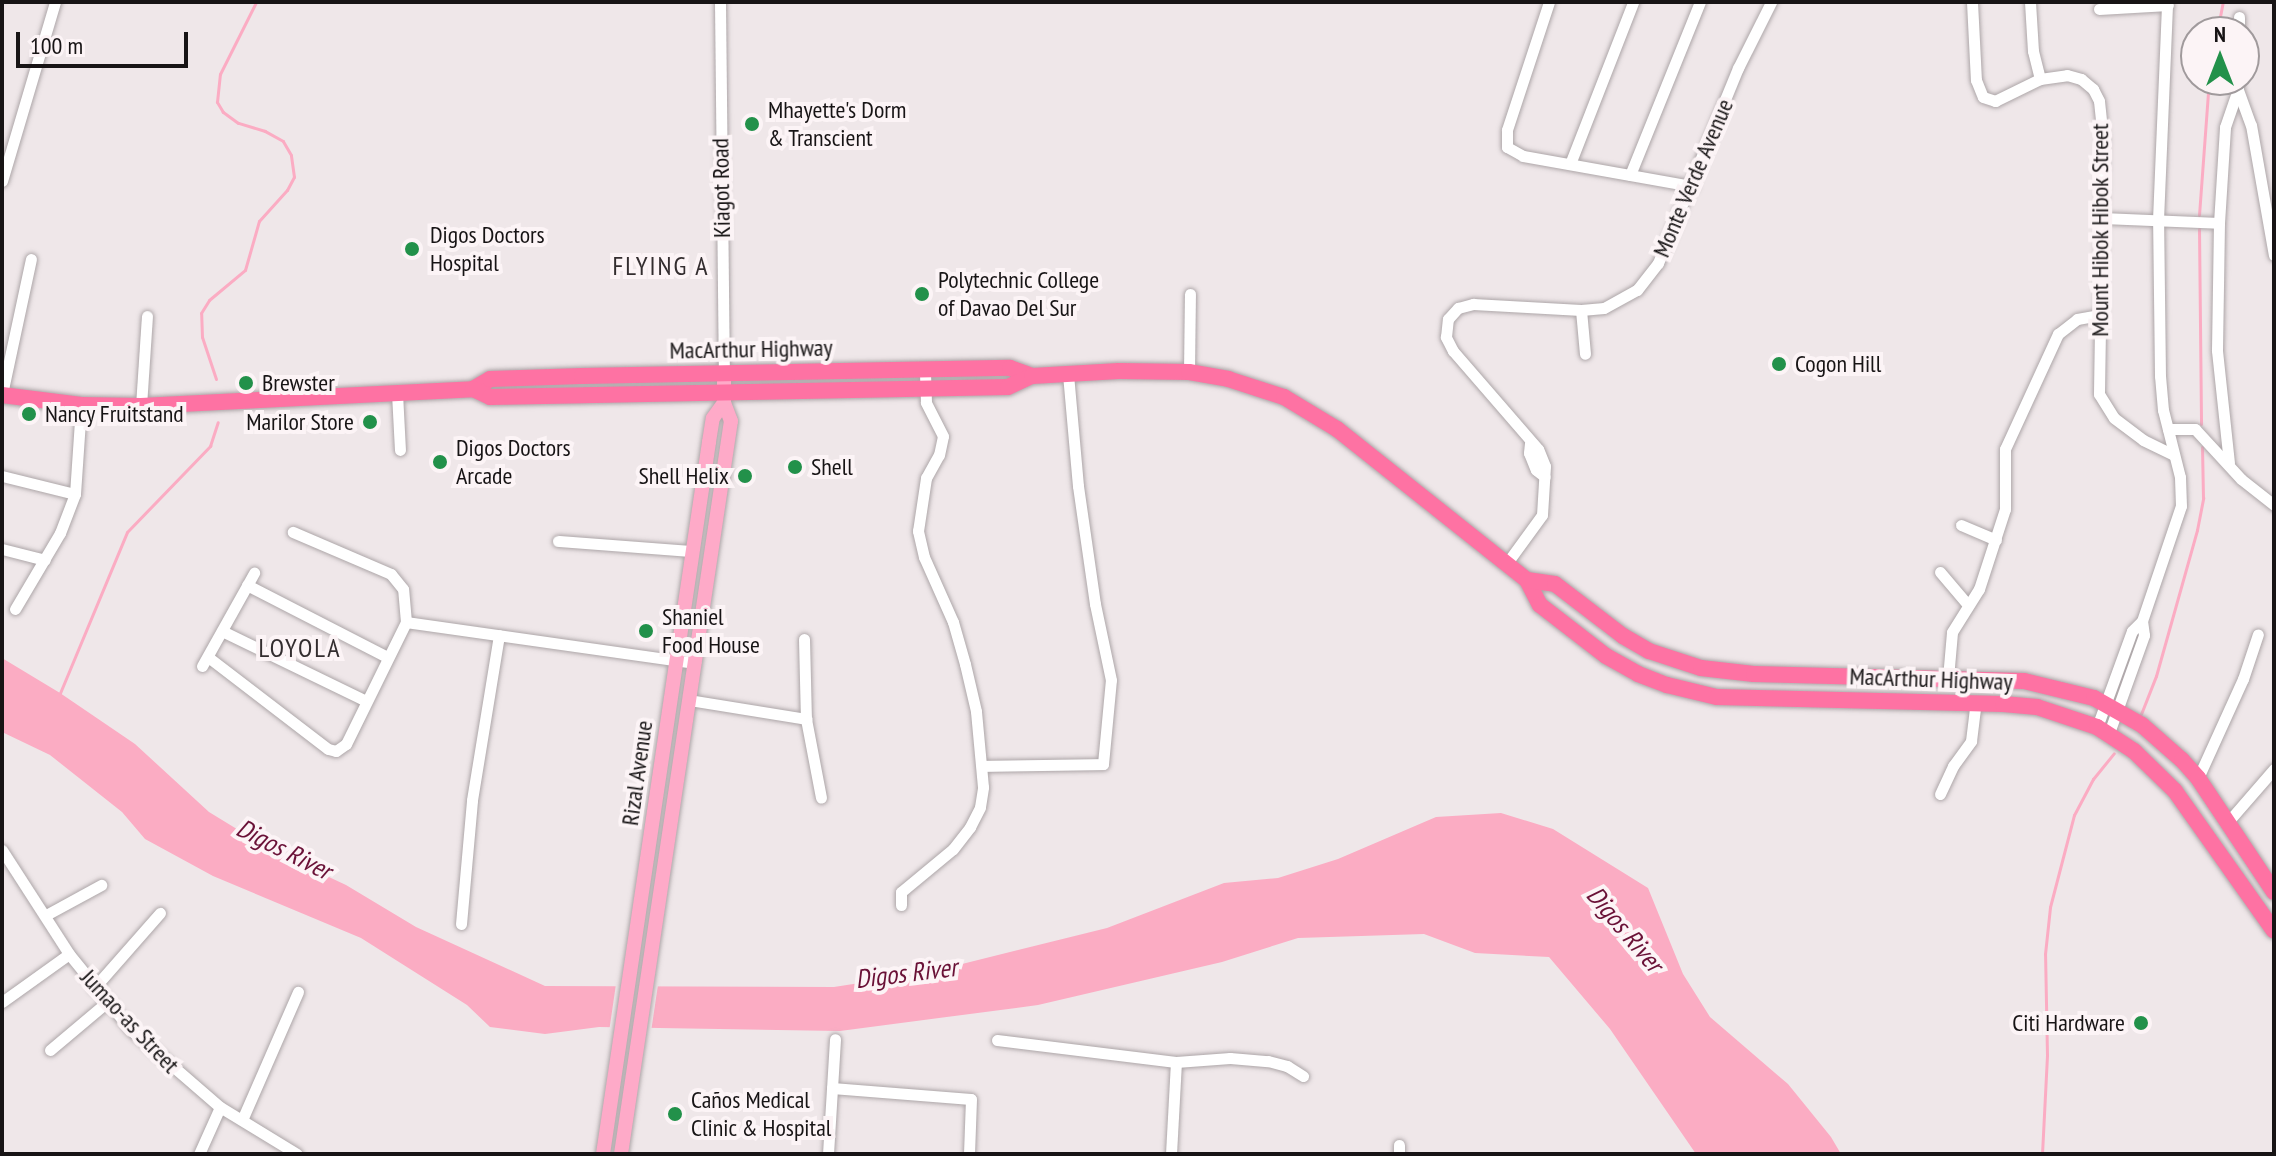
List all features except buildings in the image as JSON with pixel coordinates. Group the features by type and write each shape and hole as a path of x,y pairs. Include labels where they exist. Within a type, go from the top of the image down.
{"highway":[{"name":"MacArthur Highway","path":"2,394 81,405 141,406 473,389 490,379 1010,368 1032,376"},
{"name":"MacArthur Highway","path":"473,389 490,397 724,397 1008,387 1032,376 1068,373 1189,372 1257,387 1307,409 1337,429 1527,580 1540,605 1617,662 1667,685 1733,698 2037,707 2103,730 2134,751 2175,791 2274,931"},
{"name":"MacArthur Highway","path":"1527,580 1555,584 1623,636 1649,651 1701,668 1754,674 2038,683 2111,706 2155,735 2198,778 2274,892"}],"main road":[{"name":"Rizal Avenue","path":"621,1154 731,421 724,397 724,373"},
{"name":"Rizal Avenue","path":"603,1154 713,418 724,397"},
{"path":"625,1005 643,1008"}],"street":[{"path":"2,181 55,2"},
{"name":"Kiagot Road","path":"720,2 724,373"},
{"path":"1549,2 1505,142 1515,154 1692,186"},
{"path":"1570,164 1633,2"},
{"path":"1630,175 1700,2"},
{"name":"Monte Verde Avenue","path":"1507,563 1542,515 1545,466 1538,449 1449,344 1448,319 1458,308 1473,304 1581,310 1617,303 1644,282 1658,263 1738,68 1771,2"},
{"name":"Mount Hibok Hibok Street","path":"1972,2 1976,80 1983,97 1995,101 2040,79 2067,75 2081,79 2099,101 2102,116 2101,402 2114,418 2143,440 2174,455"},
{"path":"2030,2 2033,51 2040,79"},
{"path":"2099,9 2168,4 2158,220 2160,376 2181,506 2142,621 2144,635 2103,730"},
{"path":"2229,463 2217,350 2219,223 2225,127 2235,96"},
{"path":"2242,96 2251,125 2274,255"},
{"path":"2102,218 2219,223"},
{"path":"2,394 31,259"},
{"path":"1189,372 1190,294"},
{"path":"1581,310 1585,354"},
{"path":"1948,678 1952,632 1987,568 2008,496 2005,449 2058,334 2077,319 2100,315"},
{"path":"141,406 147,316"},
{"path":"901,905 901,892 953,849 970,827 980,807 982,766 965,664 953,622 924,557 918,531 926,478 939,455 943,436 926,402 925,371"},
{"path":"982,766 1103,764 1111,680 1089,560 1068,373"},
{"path":"397,393 400,450"},
{"path":"15,609 45,560 75,494 81,405"},
{"path":"2168,429 2195,429 2241,479 2274,505"},
{"path":"2,476 75,494"},
{"path":"1961,525 1996,540"},
{"path":"254,573 205,661 331,751 346,744 406,622 403,589 394,575 293,532"},
{"path":"558,541 692,551"},
{"path":"2,549 45,560"},
{"path":"1940,572 1968,605"},
{"path":"247,585 387,657"},
{"path":"406,622 695,663"},
{"path":"222,631 366,701"},
{"path":"2198,778 2243,679 2258,634"},
{"path":"461,924 472,800 499,635"},
{"path":"804,639 806,719 821,798"},
{"path":"689,700 806,719"},
{"path":"1940,794 1953,766 1971,741 1976,703"},
{"path":"2227,823 2274,769"},
{"name":"Jumao-as Street","path":"2,850 94,988 155,1052 220,1107 297,1154"},
{"path":"46,915 101,885"},
{"path":"94,988 160,913"},
{"path":"2,983 6,998 69,954"},
{"path":"242,1120 298,992"},
{"path":"50,1050 107,1002"},
{"path":"828,1154 835,1039"},
{"path":"997,1040 1176,1062 1230,1058 1268,1061 1287,1066 1303,1076"},
{"path":"1171,1154 1176,1062"},
{"path":"832,1088 971,1099 969,1154"},
{"path":"199,1154 220,1107"}],"water":[{"name":"Digos River","path":"2,658 135,744 209,812 271,850 346,885 416,927 545,986 834,987 930,972 1107,928 1224,883 1278,878 1338,859 1436,817 1501,813 1553,829 1648,888 1683,974 1710,1017 1788,1084 1841,1154 1696,1154 1610,1029 1549,957 1475,953 1424,934 1298,938 1222,962 1038,1005 840,1031 599,1027 545,1034 490,1027 467,1005 361,938 213,876 145,839 122,812 50,755 2,732"}],"pier":[{"path":"616,984 658,985 651,1032 609,1032"}],"waterway":[{"path":"216,379 202,337 201,313 209,300 245,270 259,221 287,190 294,177 291,155 283,141 265,131 238,123 223,112 217,102 220,74 256,2"},
{"path":"2220,16 2223,2"},
{"path":"2199,215 2208,96"},
{"path":"2199,229 2201,424"},
{"path":"60,693 127,532 210,446 218,422"},
{"path":"2141,714 2156,676 2197,530 2203,498 2202,447"},
{"path":"2042,1154 2047,1055 2045,954 2050,907 2074,815 2093,779 2114,753"}],"place":[{"name":"Mhayette's Dorm & Transcient","path":"752,124"},
{"name":"Digos Doctors Hospital","path":"412,249"},
{"name":"Polytechnic College of Davao Del Sur","path":"922,294"},
{"name":"Cogon Hill","path":"1779,364"},
{"name":"Brewster","path":"246,383"},
{"name":"Nancy Fruitstand","path":"29,414"},
{"name":"Marilor Store","path":"370,422"},
{"name":"Digos Doctors Arcade","path":"440,462"},
{"name":"Shell","path":"795,467"},
{"name":"Shell Helix","path":"745,476"},
{"name":"Shaniel Food House","path":"646,631"},
{"name":"Citi Hardware","path":"2141,1023"},
{"name":"Caños Medical Clinic & Hospital","path":"675,1114"}],"district":[{"name":"FLYING A","path":"661,266"},
{"name":"LOYOLA","path":"300,648"}]}
